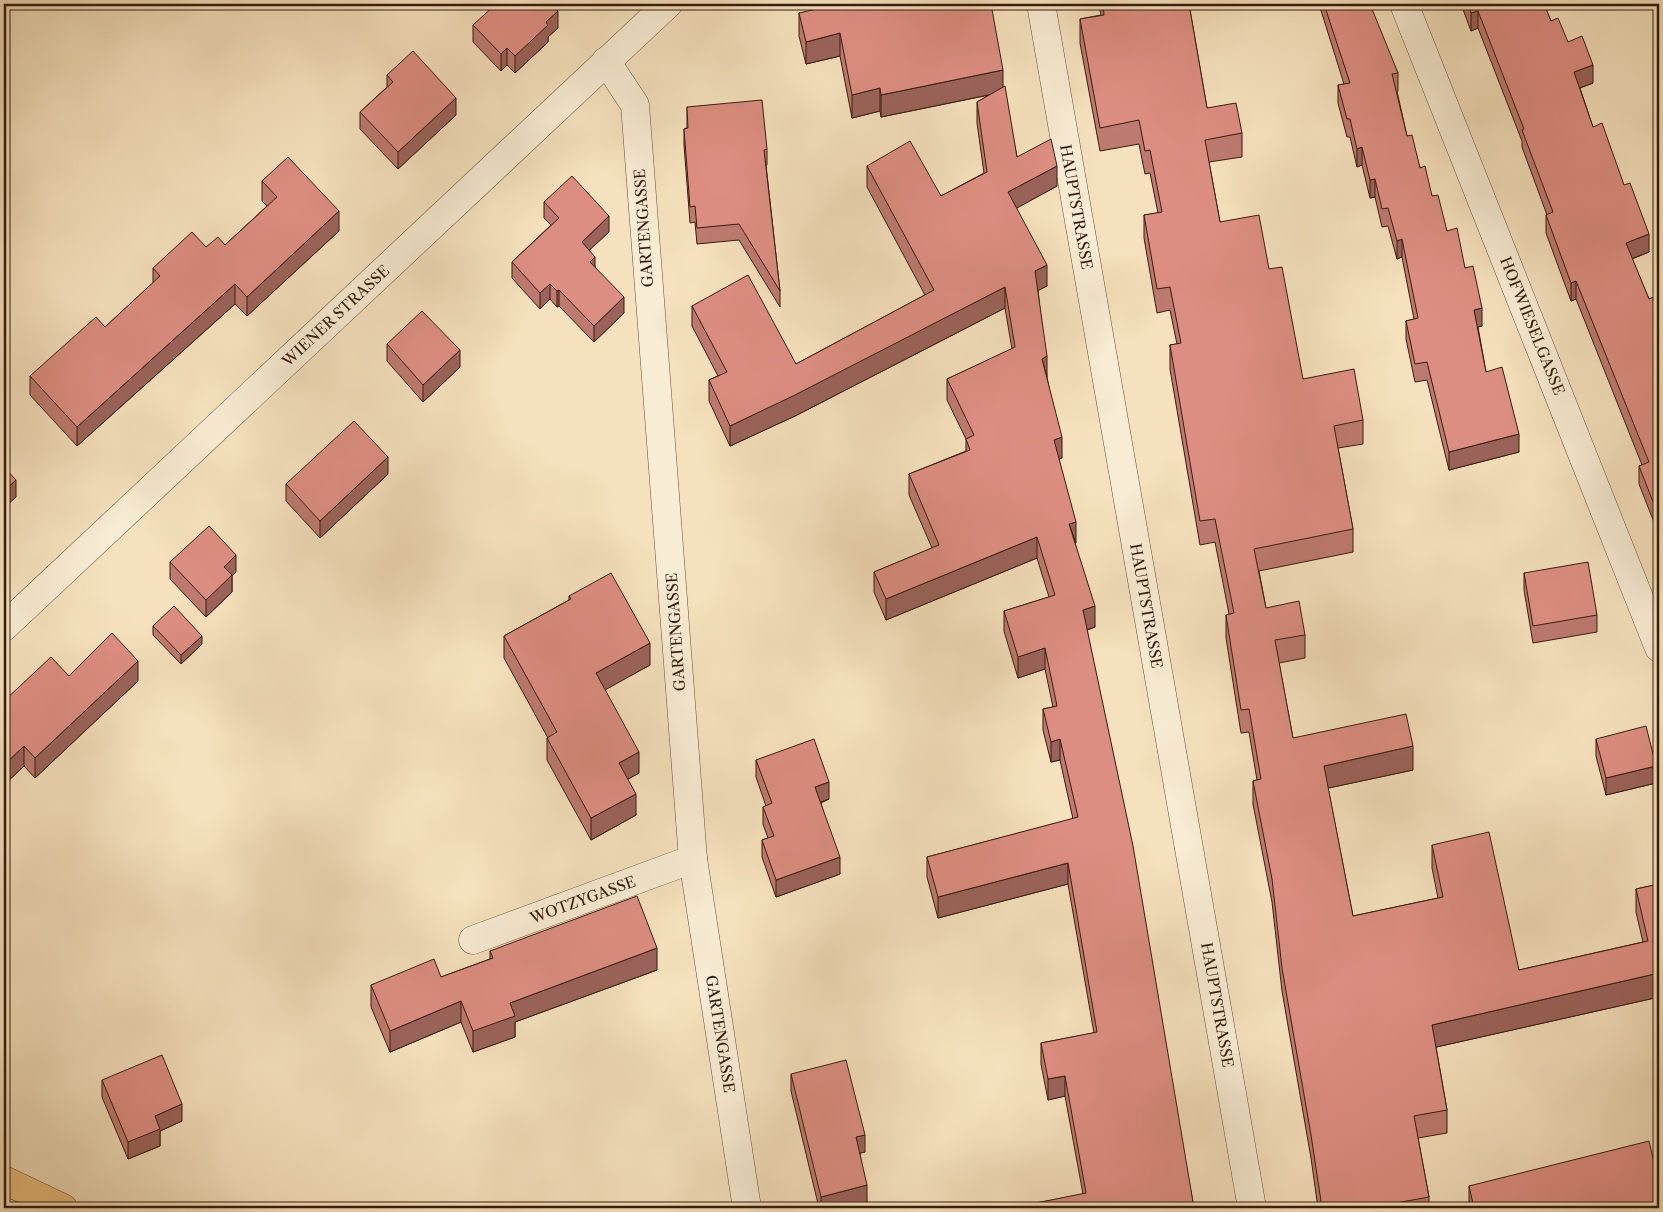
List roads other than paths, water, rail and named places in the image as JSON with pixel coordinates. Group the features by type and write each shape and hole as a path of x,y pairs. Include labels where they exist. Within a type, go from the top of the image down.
{"main road":[{"path":"4,1180 63,1208"}],"street":[{"name":"WIENER STRASSE","path":"4,628 668,4"},
{"name":"HAUPTSTRASSE","path":"1041,4 1252,1208"},
{"name":"HOFWIESELGASSE","path":"1404,4 1659,648"},
{"name":"GARTENGASSE","path":"606,61 635,105 693,859 747,1208"},
{"name":"WOTZYGASSE","path":"472,940 693,859"}]}
